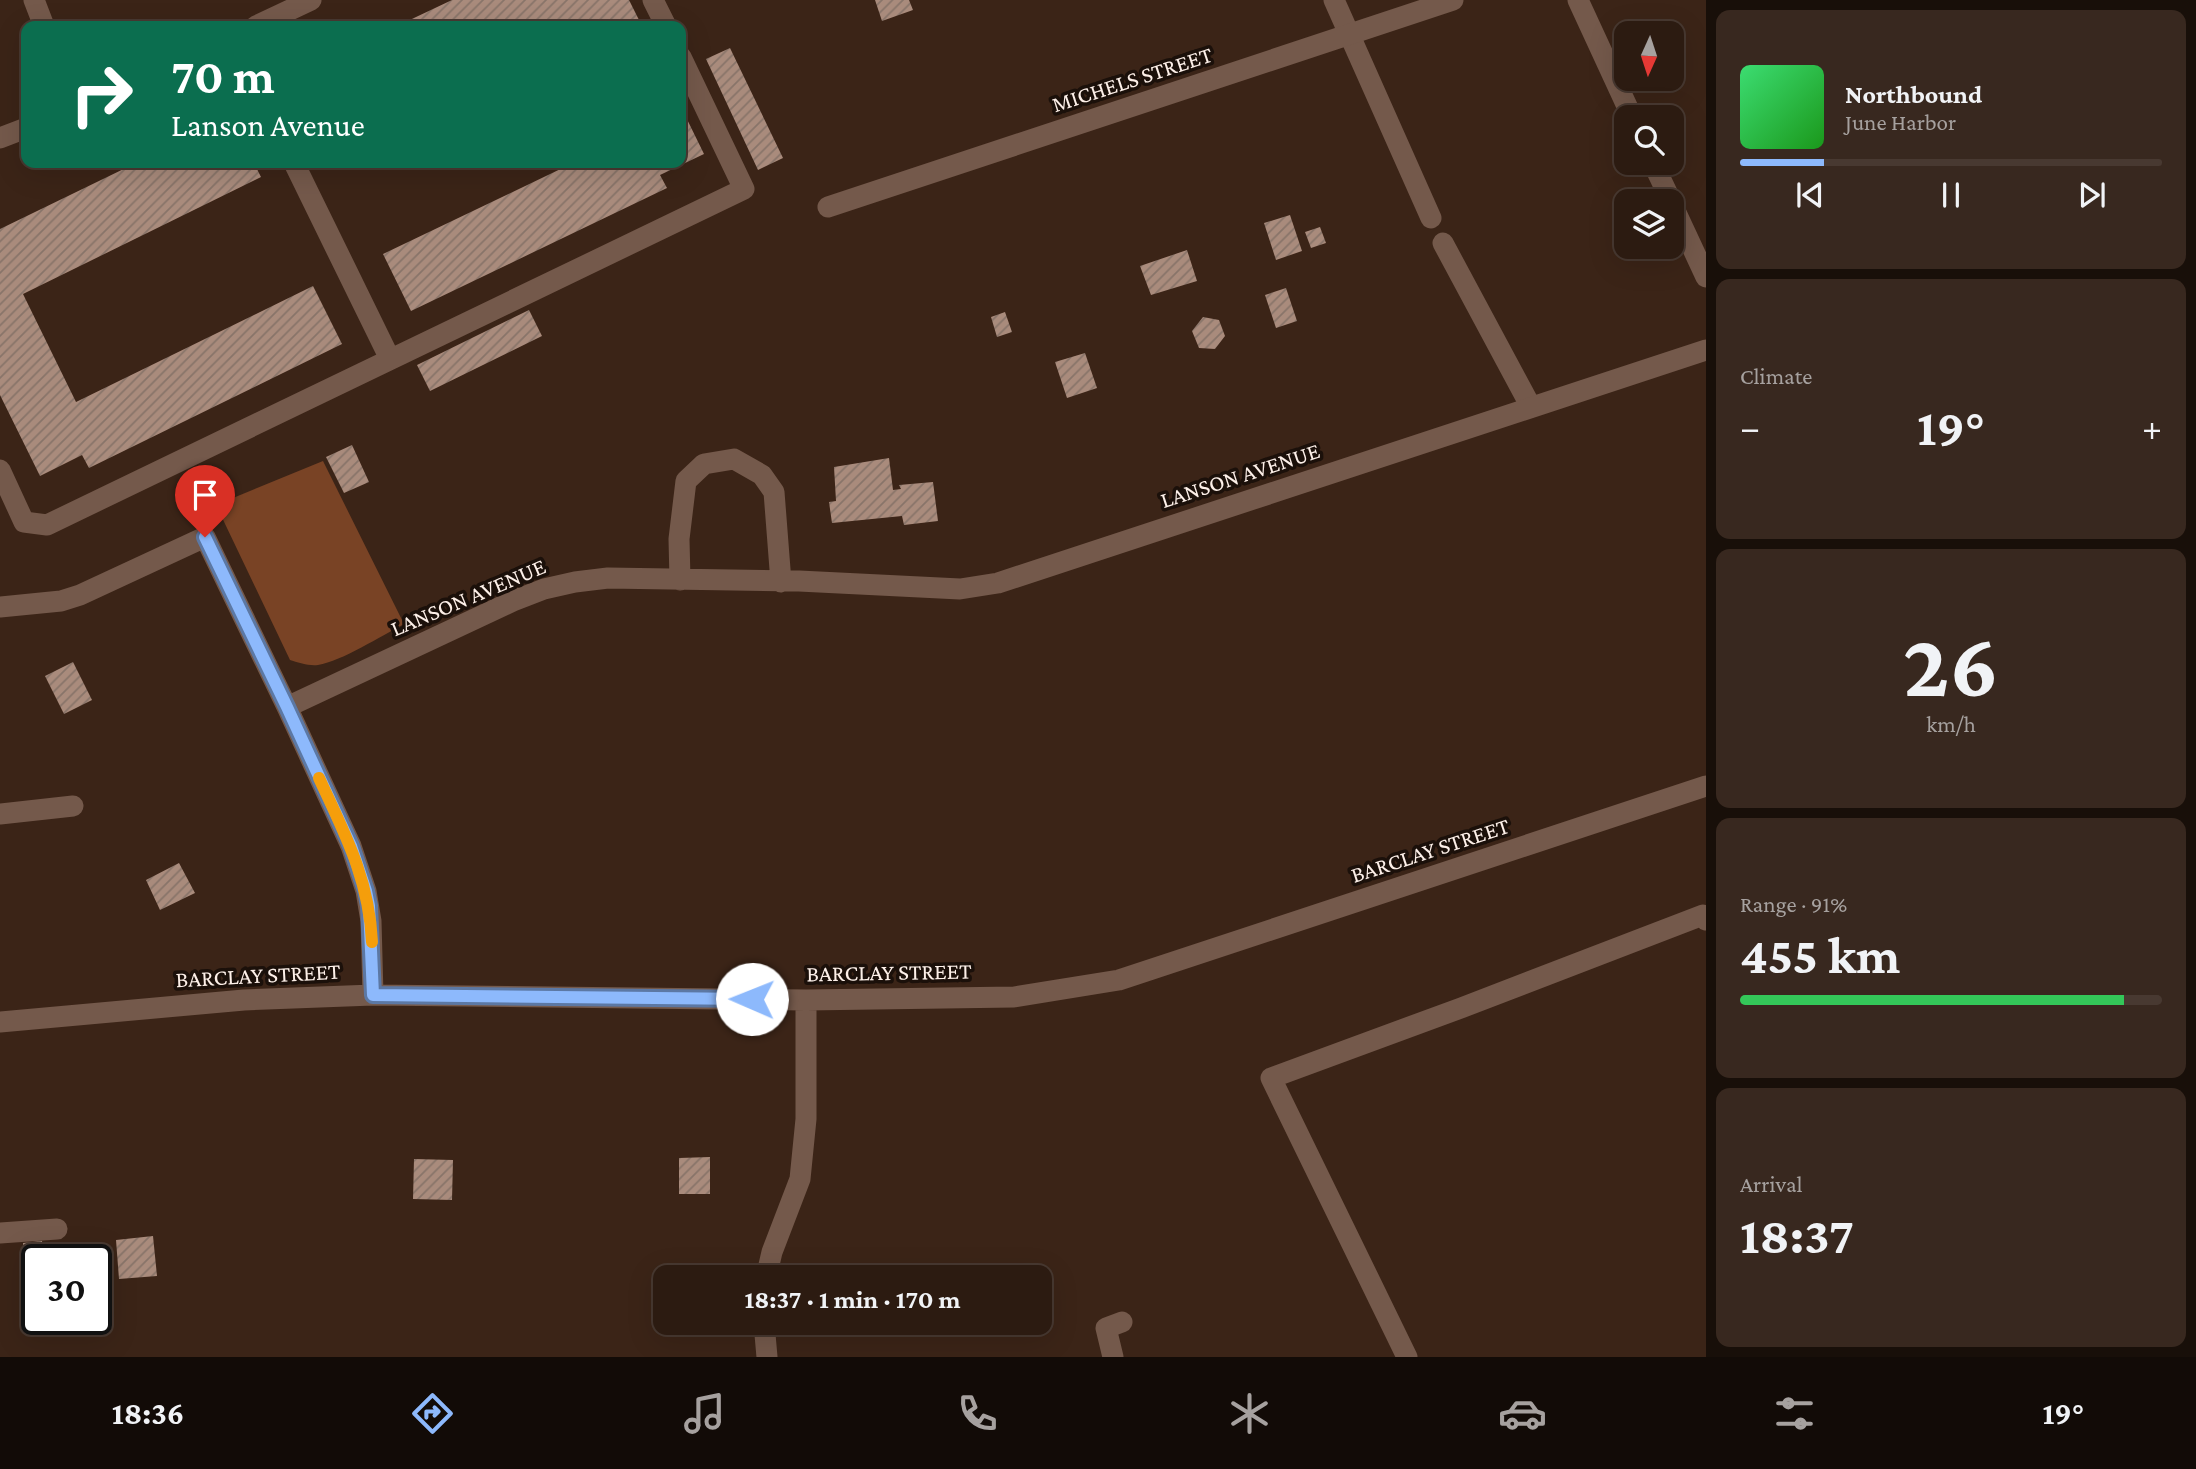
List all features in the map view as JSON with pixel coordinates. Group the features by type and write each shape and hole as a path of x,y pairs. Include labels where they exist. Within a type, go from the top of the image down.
{"street":[{"path":"34,0 42,21"},
{"path":"267,21 311,0"},
{"path":"653,0 664,21"},
{"path":"1334,0 1432,218"},
{"name":"MICHELS STREET","path":"828,207 1453,0"},
{"path":"1578,0 1626,105"},
{"path":"0,470 24,522 47,525 744,189 686,67"},
{"path":"0,138 21,130"},
{"path":"296,168 390,359"},
{"path":"1684,230 1706,277"},
{"path":"1443,243 1531,407"},
{"name":"LANSON AVENUE","path":"287,707 513,601 544,589 575,582 608,578 961,589 998,583 1706,349"},
{"path":"680,580 679,539 686,481 704,464 734,459 762,475 774,492 781,582"},
{"path":"0,607 61,601 80,595 205,537 351,846 366,891 371,921 373,995"},
{"name":"BARCLAY STREET","path":"0,1022 244,1000 373,995 806,1000 1014,997 1119,980 1706,786"},
{"path":"0,814 73,806"},
{"path":"1408,1357 1271,1078 1703,915 1706,920"},
{"path":"769,1265 800,1179 806,1119 806,1000"},
{"path":"0,1233 57,1229"},
{"path":"1113,1357 1106,1328 1122,1322"},
{"path":"765,1335 766,1357"}],"shaded area":[{"path":"323,461 404,624 338,659 311,665 290,660 216,505"}],"building":[{"path":"452,0 629,0 640,21 567,20 408,21"},
{"path":"875,0 909,0 913,10 882,21"},
{"path":"730,48 783,158 758,170 706,59"},
{"path":"686,117 704,154 686,163"},
{"path":"126,168 256,168 261,177 23,294 76,402 313,286 342,344 89,468 82,455 40,476 0,395 0,229"},
{"path":"563,168 675,168 660,175 667,188 411,311 383,254"},
{"path":"1290,215 1302,251 1276,260 1264,223"},
{"path":"1320,227 1326,243 1311,248 1305,232"},
{"path":"1187,250 1197,281 1151,295 1140,266"},
{"path":"1286,288 1297,321 1276,328 1265,295"},
{"path":"529,310 542,336 430,391 417,365"},
{"path":"1005,312 1012,332 997,337 991,317"},
{"path":"1203,317 1219,320 1225,336 1215,349 1199,348 1192,331"},
{"path":"1085,353 1097,388 1067,398 1055,362"},
{"path":"352,445 369,482 344,493 326,457"},
{"path":"889,458 893,490 901,489 899,485 933,482 938,521 904,525 902,516 832,523 829,502 836,501 834,467"},
{"path":"73,662 92,700 64,714 45,676"},
{"path":"179,863 195,893 160,910 146,880"},
{"path":"710,1157 710,1194 679,1194 679,1158"},
{"path":"414,1159 453,1160 452,1200 413,1199"},
{"path":"153,1236 157,1276 119,1279 116,1240"},
{"path":"42,1241 42,1244 23,1244"}],"slow traffic":[{"path":"319,778 351,846 366,891 372,942"}],"route":[{"path":"205,537 351,846 369,906 373,995 752,999"}]}
